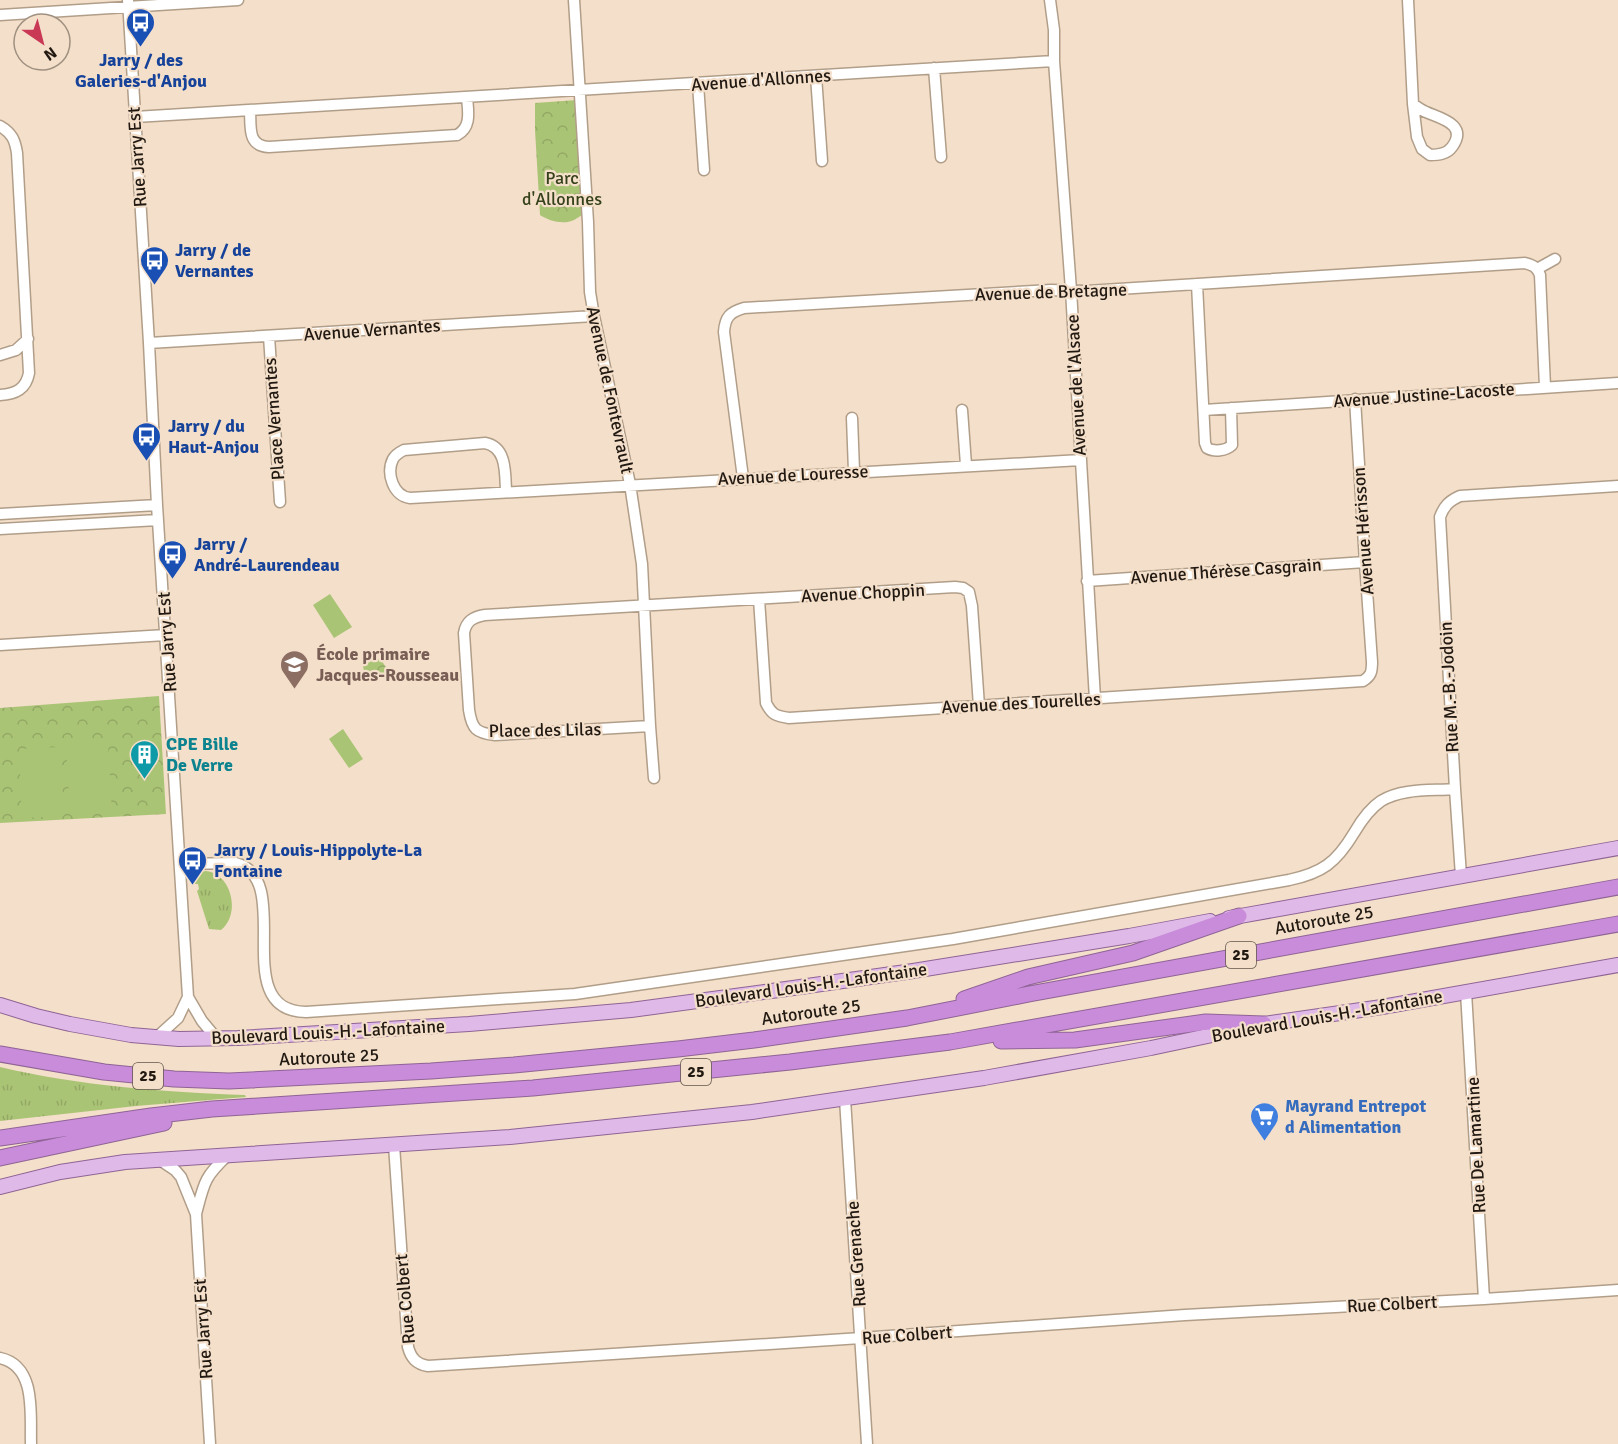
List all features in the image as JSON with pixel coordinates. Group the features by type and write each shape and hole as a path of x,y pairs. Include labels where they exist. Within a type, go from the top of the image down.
{"highway":[{"path":"1575,894 1618,882"},
{"name":"Autoroute 25","path":"0,1054 104,1072 193,1080 248,1081 514,1065 669,1050 907,1018 1618,887"},
{"path":"907,1018 1028,977 1133,953 1239,916"},
{"name":"25","path":"0,1137 152,1116 238,1107 533,1088 790,1062 950,1042 1618,924"},
{"path":"1519,941 1618,932"},
{"path":"950,1042 1075,1040 1206,1022 1264,1024"},
{"path":"0,1044 33,1060"},
{"path":"0,1158 238,1107"}],"main road":[{"name":"Boulevard Louis-H.-Lafontaine","path":"0,1005 70,1024 122,1033 217,1039 469,1024 631,1010 902,972 1130,936 1618,848"},
{"name":"Boulevard Louis-H.-Lafontaine","path":"0,1187 104,1164 480,1140 752,1112 930,1087 1205,1038 1264,1024 1360,1010 1618,965"}],"street":[{"path":"0,15 128,3 238,0"},
{"name":"Avenue de Fontevrault","path":"574,0 591,292 640,544 654,778"},
{"name":"Avenue de l'Alsace","path":"1050,0 1054,30 1054,61 1071,290 1095,699"},
{"path":"1408,0 1413,104 1417,137 1422,148 1430,155 1442,154 1452,148 1457,133 1451,123 1413,104"},
{"name":"Rue Jarry Est","path":"128,3 188,997 199,1017 217,1039"},
{"name":"Avenue d'Allonnes","path":"135,117 1054,61"},
{"path":"934,68 941,157"},
{"path":"816,76 822,161"},
{"path":"698,84 704,170"},
{"path":"250,110 251,135 254,141 262,147 269,147 457,135 463,132 468,119 467,97"},
{"path":"0,126 10,132 15,141 17,153 29,373 24,387 17,392 0,395"},
{"path":"1545,387 1540,283 1537,269 1555,259"},
{"name":"Avenue de Bretagne","path":"743,478 724,332 727,315 735,310 1051,290 1087,291 1526,263 1537,269"},
{"path":"1197,284 1207,448 1212,450 1230,447 1232,442 1231,408"},
{"name":"Avenue Vernantes","path":"149,343 594,316"},
{"name":"Place Vernantes","path":"269,336 280,502"},
{"path":"0,355 16,350 28,339"},
{"name":"Avenue Justine-Lacoste","path":"1204,410 1618,383"},
{"name":"Avenue Hérisson","path":"1355,399 1372,662"},
{"path":"962,410 966,465"},
{"path":"852,418 854,471"},
{"name":"Avenue de Louresse","path":"506,491 502,457 492,444 404,450 398,453 391,465 391,479 394,487 401,496 405,497 1081,459"},
{"name":"Rue M.-B.-Jodoin","path":"1461,876 1440,517 1444,507 1450,500 1460,496 1618,486"},
{"path":"0,514 157,505"},
{"path":"0,529 158,520"},
{"name":"Avenue Thérèse Casgrain","path":"1087,580 1365,562"},
{"name":"Avenue Choppin","path":"643,606 963,588 969,592 972,606 979,706"},
{"name":"Avenue des Tourelles","path":"759,599 766,703 777,716 789,718 1354,682 1370,677 1372,662"},
{"name":"Place des Lilas","path":"643,606 476,617 465,627 464,639 470,720 475,729 483,734 650,726"},
{"path":"0,645 166,634"},
{"name":"Boulevard Louis-H.-Lafontaine","path":"180,864 236,863 247,868 254,876 260,886 267,985 276,1002 288,1009 306,1012 575,994 953,939 1288,880 1312,874 1331,864 1344,849 1363,819 1381,802 1390,797 1406,792 1455,789"},
{"name":"Rue De Lamartine","path":"1466,992 1484,1299"},
{"path":"157,1037 178,1018 188,997"},
{"name":"Rue Grenache","path":"846,1099 867,1444"},
{"name":"Rue Colbert","path":"394,1145 408,1347 414,1360 420,1365 428,1366 1185,1315 1618,1290"},
{"name":"Rue Jarry Est","path":"210,1444 196,1214 206,1179 228,1155"},
{"name":"Rue Jarry Est","path":"160,1160 175,1170 181,1178 196,1214"},
{"path":"0,1358 14,1364 26,1379 31,1444"}],"green space":[{"name":"Parc d'Allonnes","path":"577,100 587,213 574,220 556,222 540,215 535,103"},
{"path":"330,594 352,627 334,638 313,605"},
{"path":"375,658 381,660 388,670 373,683 366,676 363,666"},
{"path":"159,696 166,814 0,823 0,708"},
{"path":"343,729 363,759 349,768 329,739"},
{"path":"108,744 112,813 70,815 66,746"},
{"path":"60,747 64,816 22,818 19,749"},
{"path":"206,871 222,879 231,896 231,914 221,930 209,929 197,891 198,884 195,884 193,877 196,873"},
{"path":"0,1067 91,1083 153,1090 245,1095 246,1097 0,1121"}],"place":[{"name":"Jarry / des Galeries-d'Anjou","path":"141,48"},
{"name":"Jarry / de Vernantes","path":"154,286"},
{"name":"Jarry / du Haut-Anjou","path":"147,462"},
{"name":"Jarry / André-Laurendeau","path":"173,580"},
{"name":"École primaire Jacques-Rousseau","path":"295,690"},
{"name":"CPE Bille De Verre","path":"145,780"},
{"name":"Jarry / Louis-Hippolyte-La Fontaine","path":"193,886"},
{"name":"Mayrand Entrepot d Alimentation","path":"1264,1142"}]}
